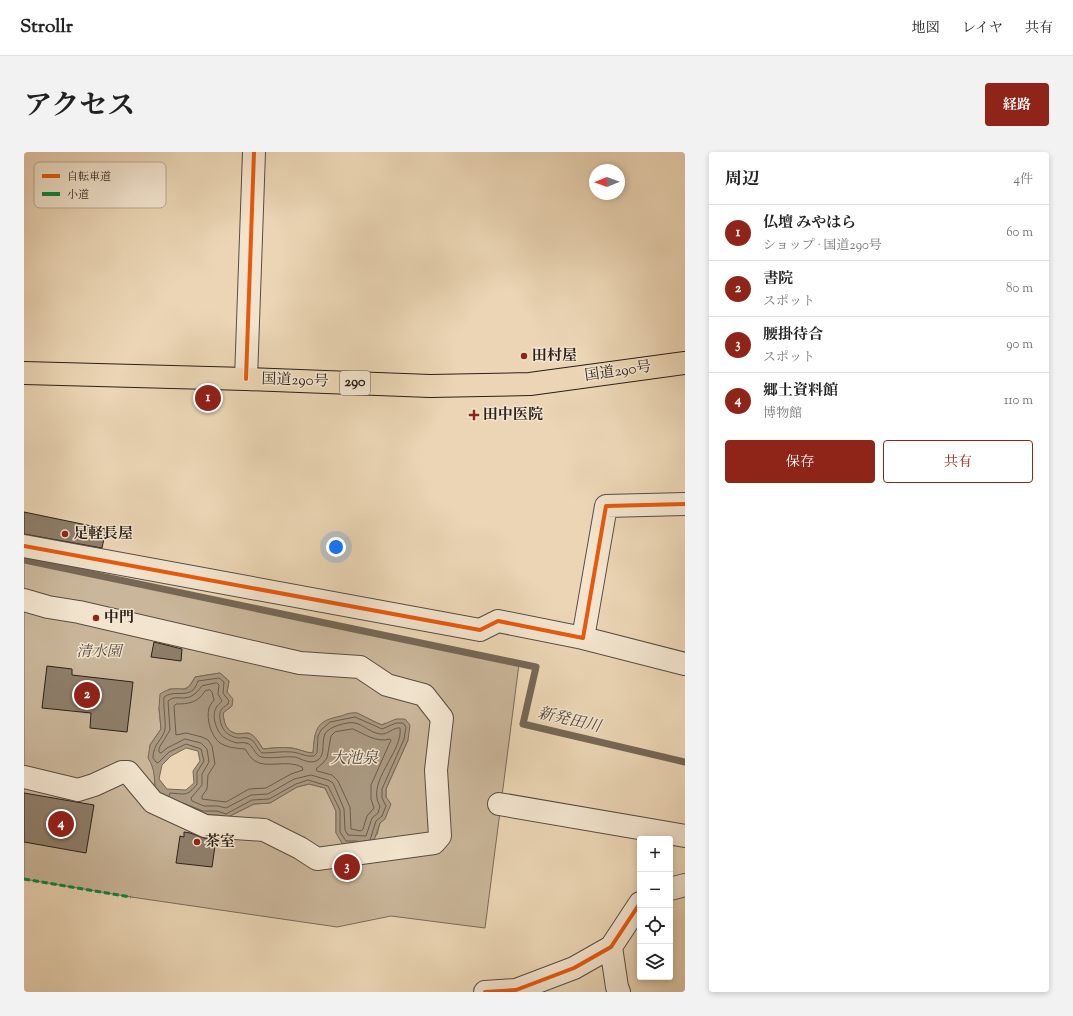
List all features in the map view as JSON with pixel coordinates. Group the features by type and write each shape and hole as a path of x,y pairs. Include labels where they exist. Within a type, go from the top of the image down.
{"highway":[{"name":"国道290号","path":"24,373 430,386 530,384 685,363"}],"street":[{"path":"246,379 254,152"},
{"path":"583,638 606,506 685,504"},
{"path":"24,546 480,630 498,621 583,638 685,664"},
{"path":"24,600 48,607 79,612 300,663 360,667 388,685 424,696 442,718 436,770 440,836 434,843 317,859 300,848 264,830 205,826 153,802 128,772 122,772 94,785 78,790 24,777"},
{"path":"499,804 685,836"},
{"path":"673,888 685,885"},
{"path":"485,992 516,990 574,968 611,947 637,908"},
{"path":"611,947 619,992"}],"green space":[{"name":"清水園","path":"24,560 519,664 485,928 391,916 337,927 131,897 24,879","holes":["220,673 229,681 227,692 232,706 223,713 226,726 234,733 250,734 257,740 263,749 289,748 313,753 315,735 356,713 382,725 385,723 408,740 386,789 386,797 377,835 336,833 336,811 325,788 309,784 297,787 270,803 254,804 226,818 217,815 202,815 155,790 155,775 150,745 161,729 159,708 169,689 185,689 190,685 195,677"]}],"water":[{"name":"大池泉","path":"220,673 229,681 227,692 233,699 232,706 223,713 226,726 234,733 250,734 257,740 263,749 287,748 313,753 318,727 326,720 349,713 357,713 382,725 396,719 405,719 410,725 408,740 386,789 386,797 391,804 385,819 380,823 372,846 343,845 336,833 336,811 325,788 309,784 297,787 270,803 254,804 226,818 217,815 202,815 156,796 154,772 148,758 150,745 161,729 159,708 160,694 166,690 186,689 195,677","holes":["186,748 198,751 200,761 193,771 194,783 186,790 167,789 159,779 162,765 171,756"]}],"building":[{"name":"足軽長屋","path":"24,512 106,529 102,548 24,534"},
{"path":"154,642 182,649 181,661 151,657"},
{"path":"47,666 72,669 72,675 133,682 127,732 90,728 91,713 42,708"},
{"path":"24,793 94,805 86,853 24,842"},
{"name":"茶室","path":"184,832 204,838 216,839 212,867 176,863 180,836 184,837"}],"waterway":[{"name":"新発田川","path":"24,560 536,667 523,724 685,762"}],"marked path":[{"path":"24,879 131,897"}],"cycle path":[{"path":"246,379 254,152"},
{"path":"24,546 480,630 498,621 583,638 606,506 685,504"},
{"path":"485,992 516,990 574,968 611,947 637,908"}],"place":[{"name":"田村屋","path":"524,356"},
{"name":"仏壇 みやはら","path":"208,398"},
{"name":"田中医院","path":"474,415"},
{"name":"足軽長屋","path":"65,534"},
{"name":"中門","path":"96,618"},
{"name":"書院","path":"87,695"},
{"name":"郷土資料館","path":"61,824"},
{"name":"茶室","path":"197,842"},
{"name":"腰掛待合","path":"347,867"}]}
